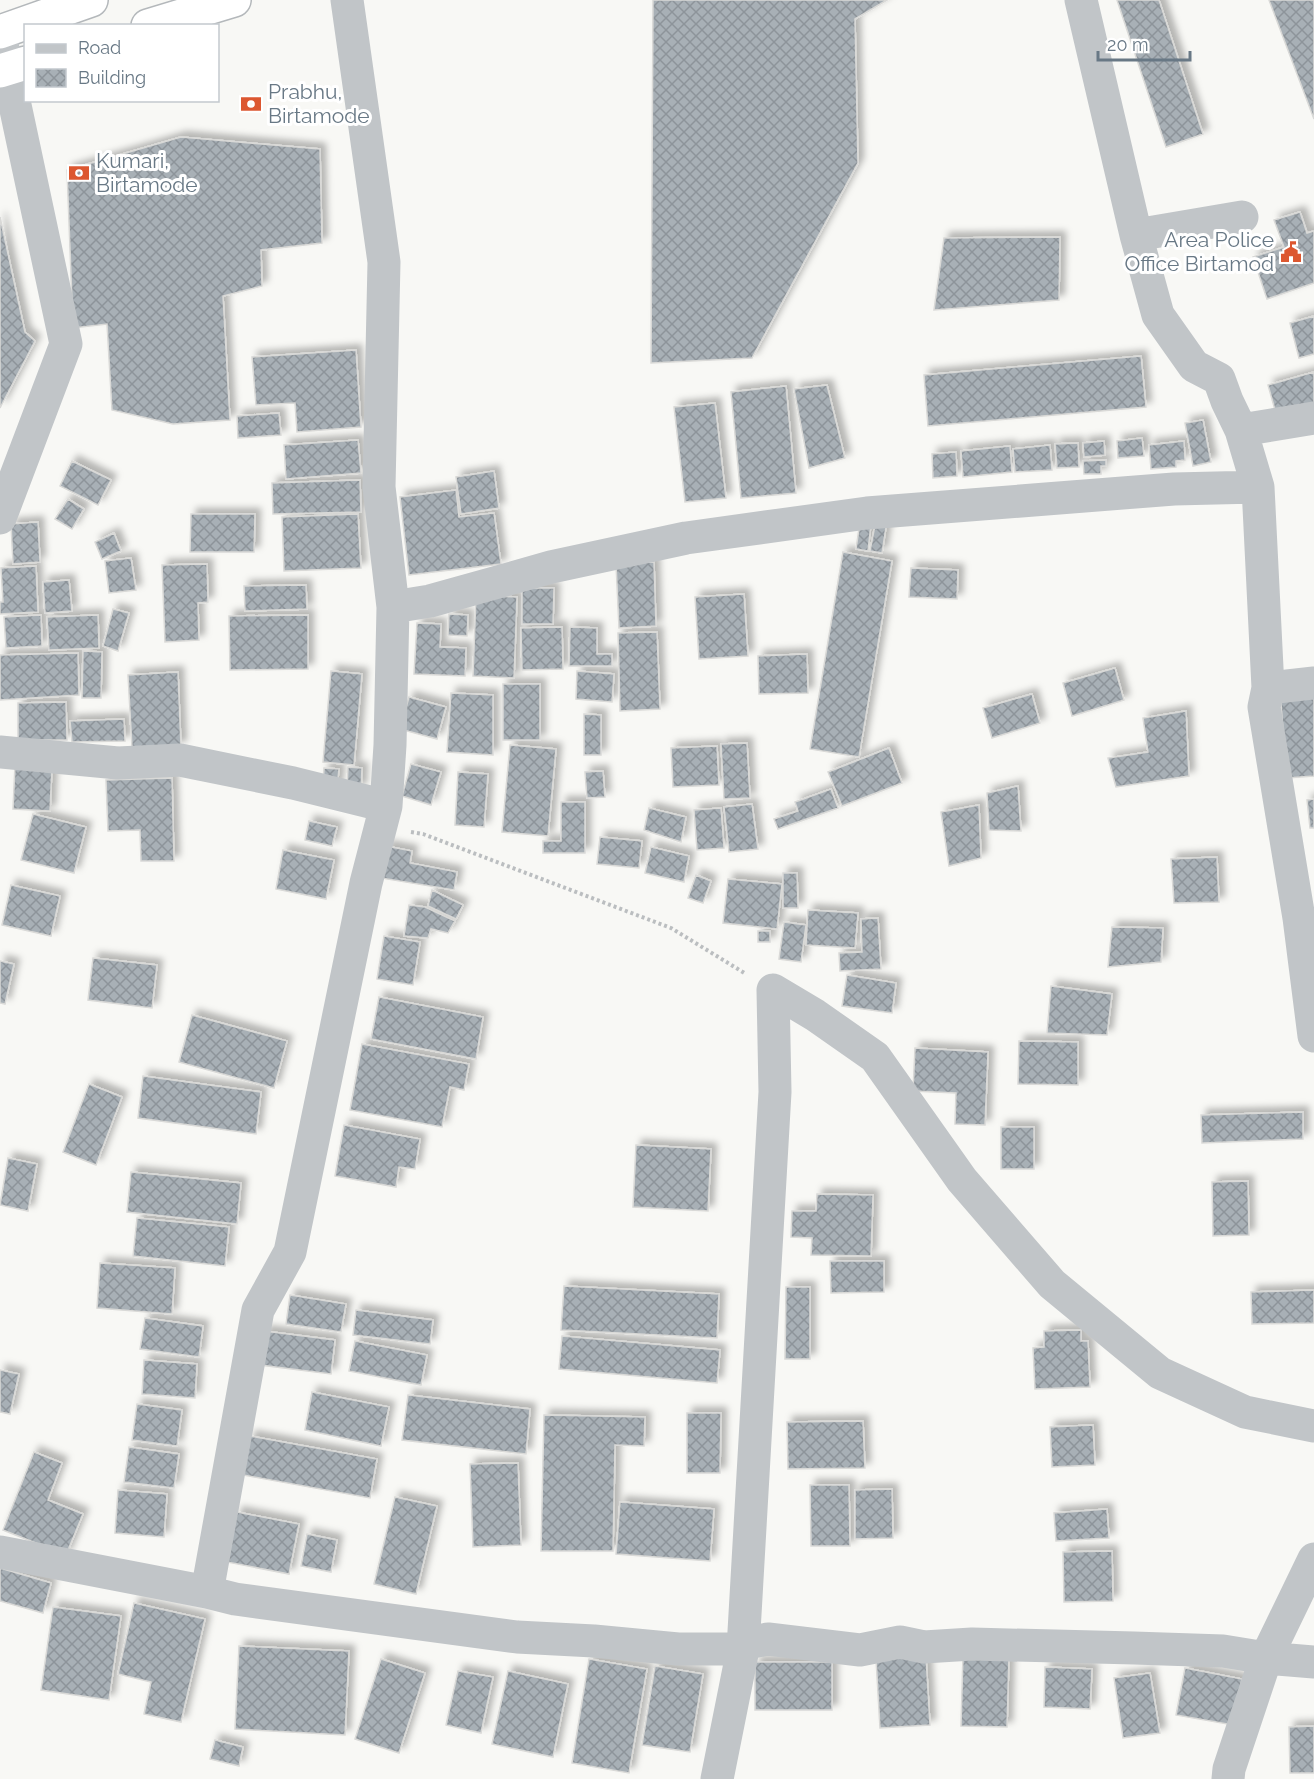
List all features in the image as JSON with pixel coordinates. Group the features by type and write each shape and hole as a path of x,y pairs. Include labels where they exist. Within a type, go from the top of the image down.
{"highway":[{"path":"155,24 234,0"},
{"path":"28,24 74,8"},
{"path":"0,34 24,26"}],"street":[{"path":"207,1592 258,1310 290,1252 366,884 384,817 390,745 393,607 379,487 384,262 347,0"},
{"path":"1082,0 1136,235 1158,315 1194,366 1219,379 1241,430 1257,487 1268,688 1264,707 1299,918 1314,1036"},
{"path":"0,34 11,67 66,344 0,518"},
{"path":"1136,235 1242,217"},
{"path":"1241,430 1314,418"},
{"path":"393,607 430,601 551,567 709,535 867,513 1174,489 1257,487"},
{"path":"1268,688 1314,683"},
{"path":"0,752 118,763 180,760 293,783 384,817"},
{"path":"772,990 815,1016 875,1058 962,1179 1052,1284 1160,1373 1245,1413 1314,1426"},
{"path":"743,1648 775,1092 772,990"},
{"path":"0,1552 235,1599 517,1636 678,1649 743,1648"},
{"path":"1228,1779 1229,1769 1266,1658 1314,1559"},
{"path":"717,1779 742,1644 768,1639 860,1650 900,1642 924,1647 972,1644 1223,1651 1314,1662"}],"path":[{"path":"384,817 671,928 772,990"}],"building":[{"path":"653,0 887,0 855,19 858,163 752,358 651,363"},
{"path":"1117,0 1159,0 1203,134 1166,147"},
{"path":"1269,0 1314,0 1314,119"},
{"path":"181,137 320,149 322,243 261,250 262,286 223,296 230,420 173,424 112,410 107,324 73,328 67,170"},
{"name":"Area Police Office Birtamod","path":"1300,212 1307,233 1314,231 1314,283 1267,299 1253,257 1284,247 1274,220"},
{"path":"0,217 25,332 35,341 0,408"},
{"path":"1060,237 1059,300 934,310 944,238"},
{"path":"1314,316 1314,354 1299,358 1290,323"},
{"path":"356,350 361,427 297,432 295,403 256,405 252,357"},
{"path":"1141,356 1146,407 928,426 924,375"},
{"path":"1314,372 1314,407 1277,417 1268,385"},
{"path":"827,385 845,458 809,468 794,389"},
{"path":"786,386 796,493 741,498 731,392"},
{"path":"715,403 726,498 685,502 674,407"},
{"path":"279,413 281,435 238,438 237,416"},
{"path":"1203,420 1211,462 1193,466 1185,423"},
{"path":"1142,438 1144,456 1118,458 1117,441"},
{"path":"358,440 361,473 286,479 284,445"},
{"path":"1104,441 1105,455 1084,457 1083,443"},
{"path":"1184,441 1185,460 1176,461 1176,467 1151,469 1149,445"},
{"path":"1078,443 1079,467 1057,468 1055,444"},
{"path":"1050,445 1052,470 1015,472 1013,449"},
{"path":"1010,446 1012,472 963,477 961,451"},
{"path":"956,452 957,476 933,478 932,454"},
{"path":"1106,460 1106,466 1101,466 1101,474 1084,474 1083,461"},
{"path":"72,461 111,480 98,505 60,486"},
{"path":"494,471 499,508 461,514 456,477"},
{"path":"360,480 361,512 273,514 272,483"},
{"path":"456,490 459,517 494,513 501,564 409,575 400,497"},
{"path":"68,499 84,509 72,529 55,519"},
{"path":"191,514 255,514 254,552 190,552"},
{"path":"358,514 361,568 284,571 282,517"},
{"path":"38,522 40,562 13,564 11,524"},
{"path":"860,522 871,524 868,551 856,549"},
{"path":"875,525 886,527 882,553 870,551"},
{"path":"114,533 121,551 102,559 95,542"},
{"path":"843,552 892,561 859,757 810,749"},
{"path":"131,558 136,590 109,593 105,561"},
{"path":"654,562 656,626 619,628 616,564"},
{"path":"207,564 208,602 198,603 199,640 165,642 162,565"},
{"path":"36,566 38,612 0,614 0,602 3,602 1,568"},
{"path":"911,568 958,570 957,599 909,597"},
{"path":"69,580 72,611 45,613 43,582"},
{"path":"306,585 307,609 245,611 244,586"},
{"path":"522,588 554,588 553,624 522,624"},
{"path":"744,594 748,656 699,659 695,597"},
{"path":"476,595 517,597 514,678 473,676"},
{"path":"113,609 129,613 118,651 103,646"},
{"path":"449,614 468,615 467,636 448,635"},
{"path":"41,615 42,646 6,648 4,617"},
{"path":"98,615 99,648 49,650 47,617"},
{"path":"308,615 308,669 230,670 229,616"},
{"path":"417,623 441,624 440,647 466,648 465,676 414,674"},
{"path":"562,627 563,669 522,670 521,628"},
{"path":"570,627 597,628 597,654 612,654 612,666 569,666"},
{"path":"657,632 660,709 620,711 618,633"},
{"path":"83,651 102,652 101,698 82,698"},
{"path":"78,653 79,695 0,700 0,655"},
{"path":"807,654 808,693 759,694 758,656"},
{"path":"1115,668 1124,700 1072,716 1063,683"},
{"path":"331,671 362,674 354,765 323,762"},
{"path":"577,671 614,674 612,702 576,699"},
{"path":"178,672 181,746 132,748 128,675"},
{"path":"503,684 540,684 540,740 503,740"},
{"path":"1314,689 1314,776 1287,778 1280,692"},
{"path":"451,693 493,695 493,755 447,752"},
{"path":"1032,694 1040,723 992,738 983,708"},
{"path":"409,697 446,707 437,739 400,729"},
{"path":"66,702 67,740 18,740 18,703"},
{"path":"1186,711 1189,776 1116,787 1108,758 1148,752 1143,718"},
{"path":"584,714 601,715 601,755 584,755"},
{"path":"124,719 125,741 72,742 70,721"},
{"path":"747,743 750,798 724,799 721,744"},
{"path":"510,745 556,749 548,836 502,832"},
{"path":"717,746 719,785 673,787 671,748"},
{"path":"889,748 902,783 842,806 828,772"},
{"path":"411,764 441,772 431,805 402,796"},
{"path":"15,765 52,767 50,811 13,809"},
{"path":"348,767 362,768 361,789 347,788"},
{"path":"324,768 339,769 337,788 323,786"},
{"path":"603,771 605,797 587,798 585,772"},
{"path":"458,772 488,774 484,827 455,825"},
{"path":"172,778 174,861 141,861 140,830 108,831 106,780"},
{"path":"1018,786 1021,831 989,830 987,793"},
{"path":"831,789 838,808 778,829 774,819 798,811 795,802"},
{"path":"1314,799 1314,828 1310,828 1307,800"},
{"path":"561,802 585,802 585,853 543,853 543,841 561,841"},
{"path":"752,804 758,849 729,852 724,807"},
{"path":"979,805 981,858 949,866 941,812"},
{"path":"649,808 686,817 681,842 644,830"},
{"path":"721,808 724,848 697,850 694,810"},
{"path":"33,814 86,827 74,873 21,860"},
{"path":"309,821 337,827 332,846 305,840"},
{"path":"600,837 642,841 639,868 597,864"},
{"path":"386,846 412,851 410,863 457,872 454,890 381,878"},
{"path":"651,847 689,856 684,882 645,873"},
{"path":"283,850 334,860 326,899 276,889"},
{"path":"1217,857 1219,902 1174,903 1171,859"},
{"path":"783,873 797,873 798,908 783,908"},
{"path":"696,875 711,881 703,903 688,898"},
{"path":"728,879 782,884 777,929 723,923"},
{"path":"11,885 60,896 51,936 2,925"},
{"path":"432,890 463,905 456,919 428,906"},
{"path":"409,905 425,907 455,921 448,933 431,929 428,938 404,936"},
{"path":"808,910 858,913 855,948 806,945"},
{"path":"878,918 881,969 840,971 839,953 862,952 861,919"},
{"path":"784,922 806,925 801,962 779,959"},
{"path":"1112,927 1163,928 1161,962 1108,967"},
{"path":"758,931 770,931 770,942 758,942"},
{"path":"384,936 420,942 413,985 377,979"},
{"path":"93,958 157,965 152,1008 88,1000"},
{"path":"0,961 14,964 5,1004 0,1003"},
{"path":"847,975 896,983 892,1013 842,1006"},
{"path":"1051,986 1112,994 1107,1035 1047,1033"},
{"path":"379,997 483,1017 476,1059 371,1039"},
{"path":"192,1015 287,1041 274,1088 179,1062"},
{"path":"1019,1041 1078,1042 1078,1085 1018,1084"},
{"path":"362,1044 469,1064 464,1090 450,1087 442,1127 350,1110"},
{"path":"915,1048 988,1052 985,1125 955,1124 956,1093 913,1091"},
{"path":"143,1076 261,1092 256,1134 138,1118"},
{"path":"89,1084 122,1097 96,1165 63,1152"},
{"path":"1303,1112 1303,1139 1202,1143 1201,1115"},
{"path":"344,1125 420,1139 415,1169 399,1167 396,1187 335,1176"},
{"path":"1001,1127 1034,1127 1034,1169 1001,1169"},
{"path":"636,1145 711,1149 708,1211 633,1207"},
{"path":"8,1158 37,1164 28,1211 0,1205"},
{"path":"131,1172 241,1183 237,1224 127,1212"},
{"path":"1248,1181 1249,1235 1213,1236 1212,1182"},
{"path":"817,1194 873,1195 871,1256 811,1255 812,1238 791,1237 792,1211 816,1211"},
{"path":"137,1218 229,1227 225,1266 133,1256"},
{"path":"830,1261 884,1261 884,1292 831,1293"},
{"path":"100,1263 175,1268 172,1314 97,1308"},
{"path":"564,1286 719,1294 717,1338 561,1330"},
{"path":"786,1287 810,1287 810,1359 785,1359"},
{"path":"1314,1290 1314,1323 1252,1324 1251,1292"},
{"path":"290,1295 346,1304 341,1332 286,1324"},
{"path":"356,1310 433,1320 430,1344 353,1335"},
{"path":"145,1318 203,1326 199,1357 140,1349"},
{"path":"1081,1330 1081,1341 1088,1341 1090,1387 1035,1389 1033,1348 1044,1347 1044,1331"},
{"path":"264,1331 335,1340 331,1374 260,1365"},
{"path":"562,1336 720,1350 717,1383 559,1369"},
{"path":"355,1341 427,1355 421,1385 349,1371"},
{"path":"144,1360 197,1364 195,1398 142,1394"},
{"path":"0,1370 19,1374 10,1414 0,1412"},
{"path":"312,1392 389,1407 381,1446 305,1430"},
{"path":"408,1395 530,1409 526,1454 402,1440"},
{"path":"137,1404 182,1410 177,1446 132,1440"},
{"path":"687,1413 721,1413 720,1473 687,1473"},
{"path":"544,1415 645,1417 644,1446 615,1445 613,1551 541,1551"},
{"path":"863,1421 865,1468 788,1469 787,1422"},
{"path":"1093,1425 1095,1465 1052,1467 1050,1427"},
{"path":"250,1436 377,1459 370,1498 243,1475"},
{"path":"129,1447 179,1454 174,1488 124,1482"},
{"path":"34,1452 62,1463 48,1500 83,1514 66,1555 3,1530"},
{"path":"518,1463 521,1545 473,1547 470,1464"},
{"path":"810,1485 849,1485 850,1546 811,1546"},
{"path":"892,1489 893,1538 855,1539 855,1490"},
{"path":"118,1490 167,1494 164,1537 115,1533"},
{"path":"395,1497 437,1506 416,1594 374,1584"},
{"path":"620,1502 714,1509 710,1561 616,1554"},
{"path":"1107,1509 1109,1538 1056,1541 1054,1513"},
{"path":"237,1512 299,1524 289,1574 227,1562"},
{"path":"307,1534 337,1540 331,1572 301,1566"},
{"path":"1112,1551 1113,1601 1064,1602 1063,1552"},
{"path":"0,1568 51,1583 43,1613 0,1601"},
{"path":"134,1603 205,1619 181,1722 144,1714 151,1682 118,1674"},
{"path":"53,1607 121,1616 109,1700 41,1690"},
{"path":"239,1646 349,1651 345,1735 235,1729"},
{"path":"963,1654 1009,1655 1007,1727 961,1726"},
{"path":"926,1657 930,1725 880,1728 876,1659"},
{"path":"381,1659 425,1673 399,1753 355,1739"},
{"path":"589,1659 647,1669 629,1773 572,1763"},
{"path":"755,1662 832,1662 832,1710 755,1710"},
{"path":"655,1666 703,1674 690,1752 642,1745"},
{"path":"1045,1667 1092,1669 1090,1709 1044,1707"},
{"path":"1185,1668 1242,1679 1233,1725 1176,1715"},
{"path":"458,1671 493,1677 481,1733 446,1725"},
{"path":"508,1671 568,1684 553,1757 492,1744"},
{"path":"1150,1673 1160,1733 1123,1738 1114,1678"},
{"path":"1314,1726 1314,1773 1290,1773 1289,1727"},
{"path":"215,1740 243,1747 239,1766 210,1759"}],"place":[{"name":"Prabhu, Birtamode","path":"251,104"},
{"name":"Kumari, Birtamode","path":"79,173"},
{"name":"Area Police Office Birtamod","path":"1291,252"}]}
